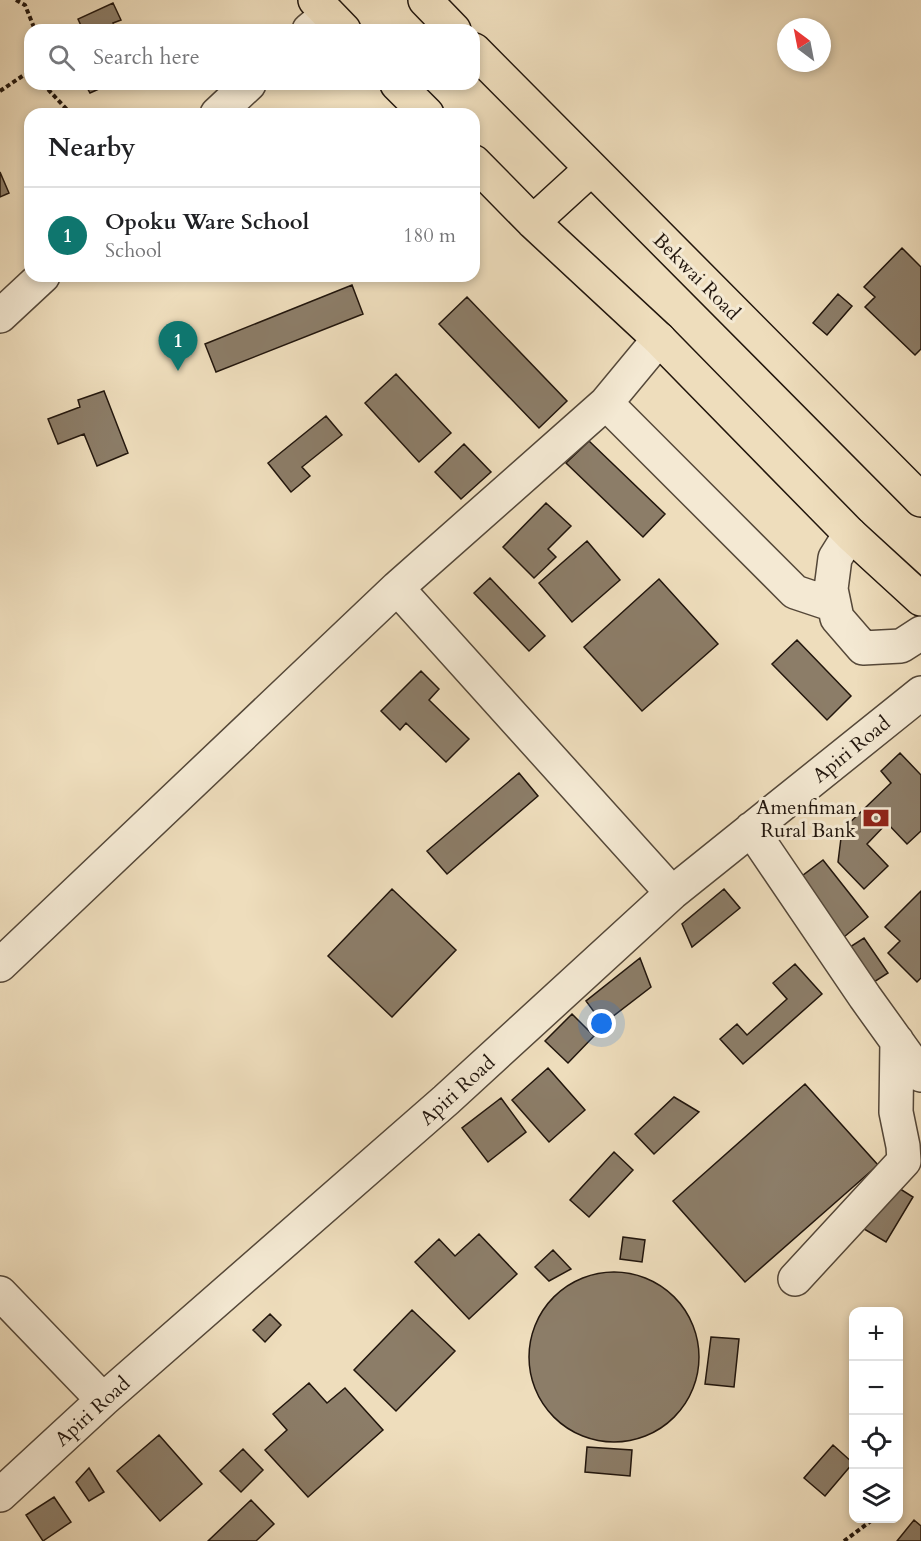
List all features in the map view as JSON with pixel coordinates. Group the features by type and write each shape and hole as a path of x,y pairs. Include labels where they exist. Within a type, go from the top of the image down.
{"highway":[{"path":"425,0 448,24"},
{"name":"Bekwai Road","path":"480,56 921,500"},
{"path":"403,90 421,108"},
{"path":"480,168 533,222 659,339 850,534 921,599"},
{"path":"533,222 591,169"}],"street":[{"path":"223,108 243,90"},
{"path":"0,316 37,282"},
{"path":"0,965 397,588 606,403 659,339"},
{"path":"606,403 795,592 834,605"},
{"path":"850,534 835,558 831,589 837,618 863,648 901,646 921,633"},
{"path":"397,588 672,893"},
{"name":"Apiri Road","path":"0,1496 103,1400 446,1100 672,893 921,693"},
{"path":"751,829 921,1075"},
{"path":"795,1279 904,1161 896,1112 897,1041"},
{"path":"0,1293 103,1400"}],"path":[{"path":"16,0 25,5 33,24"},
{"path":"0,91 24,73"},
{"path":"49,90 65,108"},
{"path":"844,1541 868,1523"}],"building":[{"path":"113,3 121,20 113,24 80,24 78,19"},
{"path":"0,172 9,193 0,197"},
{"path":"902,248 921,267 921,349 915,355 865,307 875,297 864,287"},
{"path":"352,285 363,314 216,372 205,344"},
{"path":"838,294 852,306 827,335 813,323"},
{"path":"467,297 567,401 539,428 439,324"},
{"path":"396,374 451,433 419,462 365,403"},
{"path":"104,391 128,453 97,466 84,434 58,444 48,419 80,407 78,400"},
{"path":"326,416 342,435 302,467 310,476 291,492 268,463"},
{"path":"589,441 665,514 643,537 566,463"},
{"path":"464,444 491,472 461,499 435,472"},
{"path":"546,503 571,526 548,549 556,557 534,578 503,547"},
{"path":"587,541 620,580 572,622 539,583"},
{"path":"490,578 545,636 529,651 474,593"},
{"path":"659,579 718,644 642,711 584,647"},
{"path":"797,640 851,696 827,720 772,664"},
{"path":"421,671 439,689 429,700 469,739 446,762 406,723 400,730 381,711"},
{"path":"900,753 921,775 921,831 907,844 887,823 867,844 888,866 864,889 838,862 842,830 891,783 881,771"},
{"path":"519,773 538,796 447,874 427,851"},
{"path":"823,860 868,917 844,937 798,879"},
{"path":"392,889 456,950 392,1017 328,956"},
{"path":"724,889 740,908 692,947 682,924"},
{"path":"921,891 921,978 917,982 888,953 900,941 885,927"},
{"path":"864,938 888,973 874,982 850,947"},
{"path":"640,958 651,987 603,1024 586,1001"},
{"path":"795,964 822,994 743,1064 720,1039 737,1024 747,1035 787,999 773,983"},
{"path":"572,1014 594,1036 568,1063 545,1041"},
{"path":"548,1068 585,1110 549,1142 512,1100"},
{"path":"805,1084 878,1165 745,1282 673,1201"},
{"path":"674,1097 699,1112 654,1154 635,1134"},
{"path":"501,1098 526,1132 488,1162 462,1128"},
{"path":"614,1152 633,1170 589,1217 570,1200"},
{"path":"886,1180 913,1197 886,1242 859,1226"},
{"path":"479,1234 517,1274 469,1319 415,1262 439,1239 455,1256"},
{"path":"623,1237 645,1240 642,1262 620,1259"},
{"path":"553,1250 571,1269 549,1281 535,1267"},
{"path":"614,1272 646,1279 661,1286 674,1297 685,1310 692,1325 699,1357 692,1389 685,1404 674,1417 661,1428 646,1435 614,1442 582,1435 567,1428 554,1417 543,1404 536,1389 529,1357 536,1325 543,1310 554,1297 567,1286 582,1279"},
{"path":"412,1310 455,1351 396,1411 354,1370"},
{"path":"270,1314 281,1325 265,1342 253,1330"},
{"path":"711,1337 739,1339 734,1387 705,1384"},
{"path":"309,1383 327,1403 345,1388 383,1430 308,1497 265,1450 287,1430 273,1414"},
{"path":"159,1435 202,1484 160,1521 117,1471"},
{"path":"833,1445 849,1459 849,1468 825,1496 804,1478"},
{"path":"587,1447 632,1450 630,1476 585,1472"},
{"path":"243,1449 263,1470 241,1492 220,1471"},
{"path":"89,1468 104,1492 89,1501 76,1482"},
{"path":"54,1497 71,1522 43,1541 26,1515"},
{"path":"251,1500 274,1524 256,1541 208,1541"},
{"path":"914,1520 921,1526 921,1541 897,1541"}],"place":[{"name":"Opoku Ware School","path":"178,371"},
{"name":"Amenfiman Rural Bank","path":"876,818"}]}
